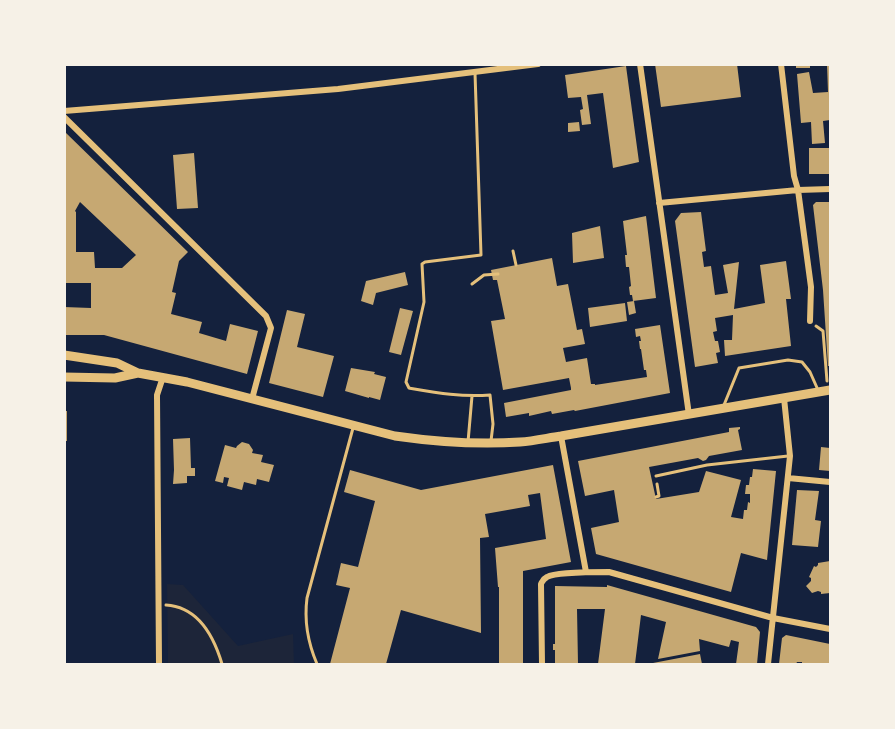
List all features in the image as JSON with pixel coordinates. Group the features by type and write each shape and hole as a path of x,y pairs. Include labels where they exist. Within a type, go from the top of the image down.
{"main road":[{"path":"64,355 117,363 138,373 163,377 395,436 468,443 521,442 826,391"},
{"path":"64,377 116,378 138,373"}],"street":[{"path":"64,111 338,89 538,64"},
{"path":"640,64 689,415"},
{"path":"781,64 794,176 798,190 811,287 810,321"},
{"path":"64,117 266,316 271,328 252,399"},
{"path":"659,203 831,189"},
{"path":"159,664 157,395 163,377"},
{"path":"768,664 790,456 784,398"},
{"path":"561,436 586,572"},
{"path":"788,478 831,482"},
{"path":"542,664 541,584 550,576 609,572 773,618 831,629"}],"lane":[{"path":"475,73 481,255 422,264 424,302 406,382 409,388 449,396 489,395 493,424 491,443"},
{"path":"723,408 739,368 788,360 802,362 826,391"},
{"path":"468,443 472,396"},
{"path":"317,664 310,647 306,623 308,598 354,426"},
{"path":"656,476 706,465 790,456"}],"path":[{"path":"513,251 516,265"},
{"path":"472,284 484,276 498,273"},
{"path":"810,321 824,331 826,391"},
{"path":"656,497 659,496 657,487"},
{"path":"159,604 176,606 194,616 206,628 216,645 222,664"}],"shaded area":[{"path":"167,584 183,585 238,646 293,634 294,664 168,664"}],"building":[{"path":"655,64 737,64 741,97 661,107"},
{"path":"796,64 810,64 810,68 796,68"},
{"path":"827,64 830,64 830,120 823,121 825,143 812,144 811,122 801,123 797,74 809,72 813,93 828,92"},
{"path":"626,66 639,162 613,168 603,93 587,95 591,124 582,125 581,97 568,98 565,75"},
{"path":"579,122 580,131 568,132 568,123"},
{"path":"64,131 188,252 179,261 172,292 176,293 171,314 202,322 199,333 226,341 230,324 258,331 247,374 104,335 64,335 64,307 91,308 91,283 64,283","holes":["80,202 136,255 122,268 95,268 94,252 76,252 75,211"]},
{"path":"809,148 830,148 830,174 809,174"},
{"path":"194,153 198,208 177,209 173,155"},
{"path":"816,202 830,202 830,366 828,366 823,290 813,205"},
{"path":"701,212 706,251 702,252 704,267 711,266 715,295 728,293 723,265 739,262 734,309 765,303 760,265 786,261 791,299 786,299 791,346 725,356 724,340 732,340 733,315 715,318 717,331 713,332 720,352 716,353 718,363 695,367 675,221 681,213"},
{"path":"646,216 656,298 633,301 629,287 631,286 629,267 626,267 623,221"},
{"path":"600,226 604,258 573,263 572,233"},
{"path":"552,258 557,286 568,284 577,330 582,329 585,344 563,348 566,362 587,358 591,384 595,385 647,377 640,349 640,336 636,337 635,329 660,325 670,393 575,411 552,414 551,411 529,416 529,413 506,417 504,403 571,390 571,388 569,378 503,390 491,321 505,319 497,280 493,280 491,270"},
{"path":"405,272 408,285 376,293 373,305 361,301 366,281"},
{"path":"634,301 636,313 629,315 627,302"},
{"path":"625,303 627,321 590,327 588,308"},
{"path":"400,308 413,311 401,355 389,352"},
{"path":"287,310 305,314 297,347 334,356 323,397 269,383"},
{"path":"351,368 375,372 374,374 386,377 380,400 345,391"},
{"path":"64,411 67,411 67,441 64,441"},
{"path":"740,427 738,430 742,450 709,456 703,461 698,458 649,467 656,499 699,492 706,471 741,480 731,517 743,519 744,510 747,510 748,502 750,503 750,494 745,494 746,485 749,485 753,469 776,471 767,560 741,553 731,592 596,554 591,528 619,522 614,490 585,496 578,461 729,432 729,428"},
{"path":"190,438 191,468 195,468 195,476 187,476 187,483 173,484 173,439"},
{"path":"242,442 249,444 253,450 252,453 263,455 261,462 274,465 269,482 257,479 256,485 244,482 242,490 227,486 229,478 224,477 223,483 215,481 225,445 236,448"},
{"path":"821,447 830,448 830,471 819,470"},
{"path":"553,465 571,562 523,571 523,664 499,664 499,587 495,548 546,539 540,493 528,495 530,506 485,514 489,537 480,538 481,633 401,610 386,664 330,664 350,588 336,585 341,563 358,567 375,501 344,492 350,470 421,490"},
{"path":"797,490 819,491 815,520 821,521 818,547 792,545"},
{"path":"830,561 830,593 821,594 818,591 812,593 806,586 811,581 809,577 814,566"},
{"path":"607,585 756,627 760,632 757,664 736,664 739,642 731,640 729,647 699,639 700,651 658,659 666,622 641,615 635,664 598,664 605,609 577,609 578,664 555,664 553,644 555,644 555,586 607,587"},
{"path":"786,635 830,644 830,664 797,662 796,664 779,664 782,638"},
{"path":"700,654 702,664 653,664 653,663"}]}
